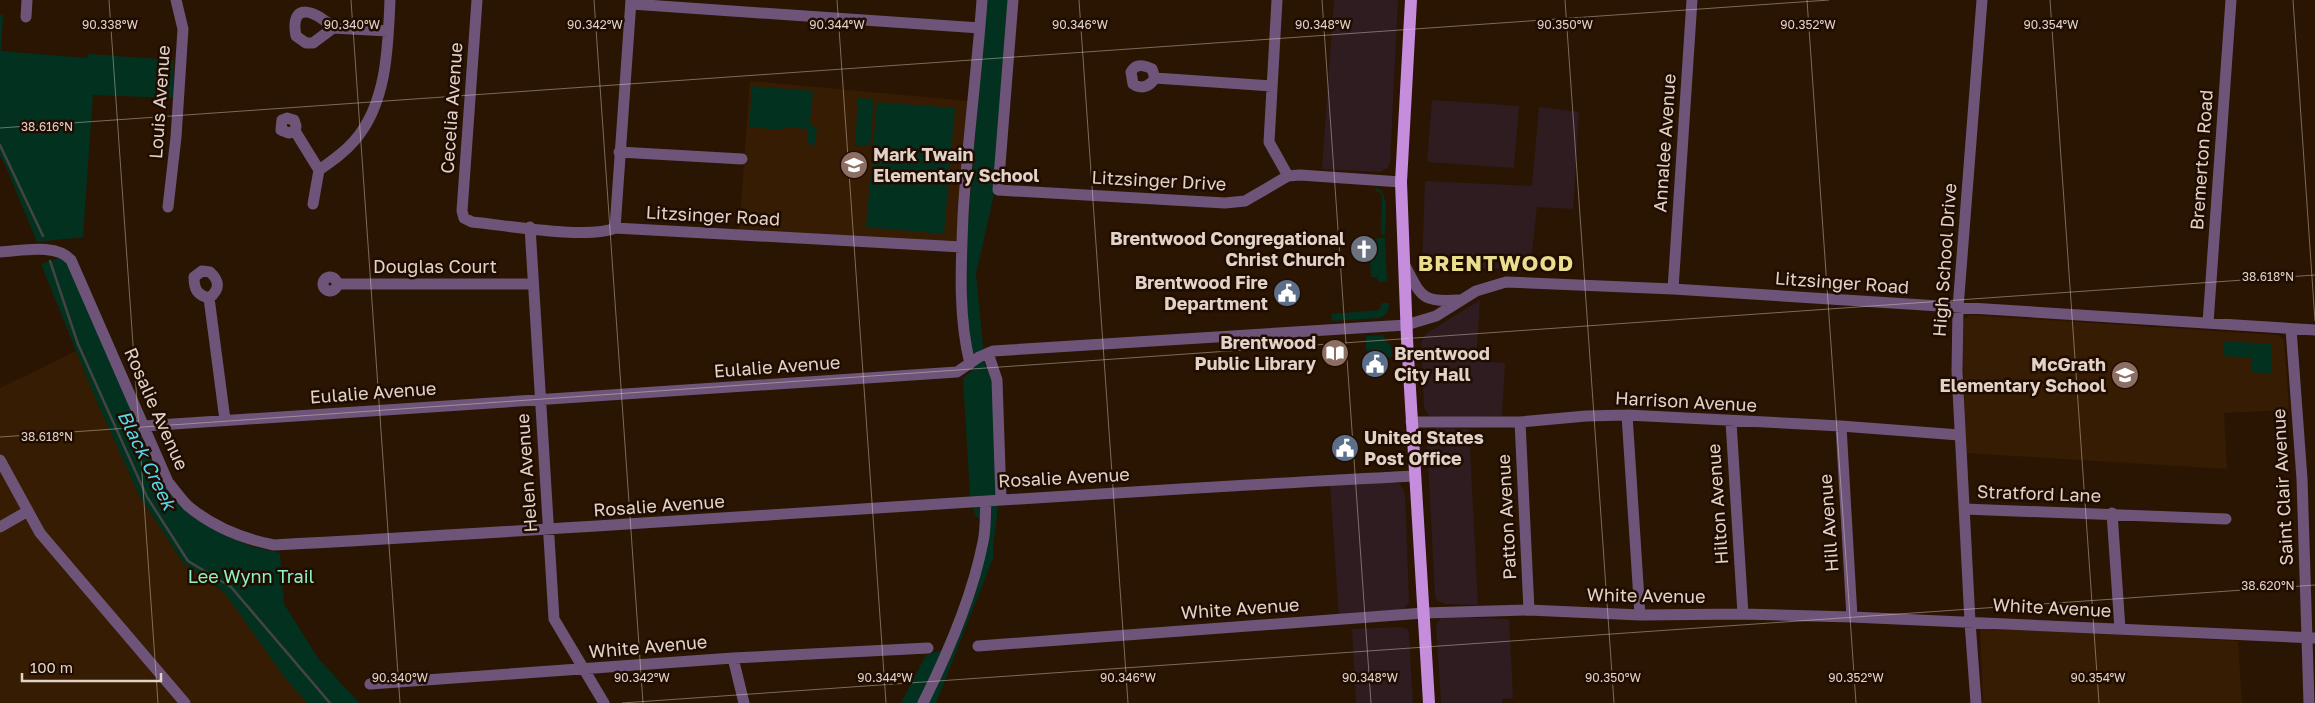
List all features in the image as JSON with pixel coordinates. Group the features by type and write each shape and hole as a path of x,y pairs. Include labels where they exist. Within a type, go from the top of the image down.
{"main road":[{"path":"1411,0 1401,182 1411,422 1429,703"}],"street":[{"path":"26,17 27,0"},
{"name":"Louis Avenue","path":"168,207 176,137 183,28 176,0"},
{"path":"319,170 348,148 370,120 381,89 390,0"},
{"name":"Cecelia Avenue","path":"464,218 462,211 477,0"},
{"path":"970,364 964,338 962,248 966,179 982,0"},
{"name":"Litzsinger Drive","path":"1013,0 998,190 1225,203 1253,197 1288,176"},
{"path":"1277,0 1270,142 1288,176 1300,175 1401,182"},
{"name":"Annalee Avenue","path":"1673,289 1692,0"},
{"name":"High School Drive","path":"1976,703 1959,435 1958,308 1982,0"},
{"name":"Bremerton Road","path":"2208,323 2231,0"},
{"path":"615,228 631,2 980,28"},
{"path":"333,28 388,31"},
{"path":"1155,78 1272,86"},
{"path":"295,131 319,170 313,204"},
{"path":"620,152 742,159"},
{"name":"Litzsinger Road","path":"464,218 472,222 530,227 551,231 602,232 615,228 962,248"},
{"name":"Helen Avenue","path":"530,227 554,619 604,703"},
{"name":"Rosalie Avenue","path":"0,252 60,251 71,260 168,482 188,505 209,521 274,546 548,531 1002,499 1415,476"},
{"path":"1404,264 1422,294 1431,301 1460,300"},
{"name":"Litzsinger Road","path":"1406,325 1436,316 1460,300 1484,288 1506,282 1673,289 2315,330"},
{"name":"Douglas Court","path":"337,284 533,284"},
{"path":"209,298 226,420"},
{"name":"Eulalie Avenue","path":"144,426 957,372 988,353 1406,325"},
{"name":"Saint Clair Avenue","path":"2291,329 2302,478 2310,638 2309,703"},
{"path":"988,353 997,380 1002,499"},
{"path":"1626,415 1640,615"},
{"name":"Harrison Avenue","path":"1411,422 1520,422 1586,416 1626,415 1731,422 1841,426 1959,435"},
{"name":"Patton Avenue","path":"1520,422 1529,610"},
{"name":"Hilton Avenue","path":"1731,422 1743,614"},
{"name":"Hill Avenue","path":"1841,426 1852,617"},
{"path":"0,460 40,534 185,703"},
{"path":"923,703 951,643 978,566 984,540 986,501"},
{"name":"Stratford Lane","path":"1964,509 2112,513 2226,519"},
{"path":"0,526 28,511"},
{"name":"Stratford Lane","path":"2112,513 2120,629"},
{"name":"White Avenue","path":"978,646 1424,613 1529,610 1640,615 1743,614 1852,617 2310,638"},
{"name":"White Avenue","path":"370,684 733,658 928,648"},
{"path":"733,658 744,703"}],"shaded area":[{"path":"1334,0 1398,0 1390,162 1388,167 1381,172 1322,169"},
{"name":"Mark Twain Elementary School","path":"750,81 969,101 958,237 954,243 739,230"},
{"path":"1432,100 1519,106 1514,168 1427,162"},
{"path":"1539,107 1579,112 1573,209 1537,207 1530,270 1422,266 1425,181 1532,186"},
{"path":"1480,300 1476,361 1505,363 1502,416 1453,418 1429,416 1424,408 1421,343 1423,338 1427,333"},
{"name":"McGrath Elementary School","path":"1970,315 2278,335 2284,340 2289,410 2224,413 2227,469 1966,453 1962,321"},
{"path":"76,351 139,495 184,564 224,592 316,703 0,703 0,388"},
{"path":"1435,428 1469,429 1478,605 1445,604 1437,601 1435,595 1427,441 1430,431"},
{"path":"1394,482 1400,484 1405,494 1409,602 1404,609 1339,617 1330,485"},
{"path":"1441,618 1509,619 1513,698 1502,699 1502,703 1441,703 1436,625"},
{"path":"1401,627 1408,630 1409,635 1413,703 1356,703 1352,629"},
{"path":"1980,628 2238,641 2242,703 1983,703"}],"green space":[{"path":"986,0 1008,0 994,194 976,274 985,366 991,371 996,438 998,504 993,558 936,703 901,703 926,655 946,649 974,566 981,521 975,515 970,495 963,378 975,368 967,329 966,248"},
{"path":"0,15 3,15 1,51 87,58 88,54 174,60 173,98 93,95 83,237 37,242 0,156"},
{"path":"752,86 813,91 810,123 812,126 817,127 815,145 807,144 808,129 783,127 782,130 749,127"},
{"path":"858,98 874,99 870,146 855,145"},
{"path":"877,102 955,108 944,234 866,227"},
{"path":"1376,188 1384,195 1385,235 1381,234 1382,197 1381,193 1375,191"},
{"path":"1385,237 1387,281 1378,282 1378,277 1371,277 1369,240"},
{"name":"Lee Wynn Trail","path":"59,258 65,261 70,269 162,482 214,530 250,546 280,553 284,604 318,658 359,703 307,703 285,678 224,592 184,564 139,495 94,395 41,264"},
{"path":"1382,303 1389,303 1389,306 1386,314 1380,318 1332,321 1331,314 1379,310"},
{"path":"1383,335 1391,346 1392,357 1380,358 1378,350 1366,351 1366,336"},
{"path":"2224,341 2272,344 2272,374 2252,372 2252,358 2223,356"}],"waterway":[{"name":"Black Creek","path":"0,145 43,236"},
{"name":"Black Creek","path":"50,261 78,344 147,497 188,561 231,587 330,703"}],"place":[{"name":"Mark Twain Elementary School","path":"854,165"},
{"name":"Brentwood Congregational Christ Church","path":"1364,249"},
{"name":"Brentwood Fire Department","path":"1287,293"},
{"name":"Brentwood Public Library","path":"1335,353"},
{"name":"Brentwood City Hall","path":"1375,364"},
{"name":"McGrath Elementary School","path":"2125,375"},
{"name":"United States Post Office","path":"1345,448"}],"district":[{"name":"BRENTWOOD","path":"1496,263"}]}
